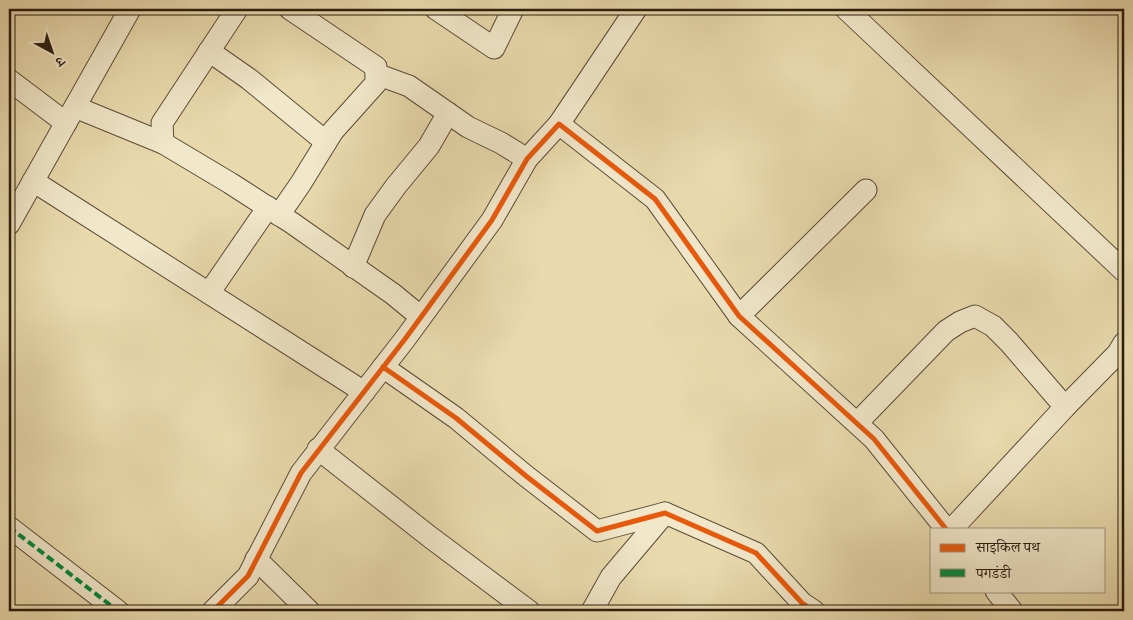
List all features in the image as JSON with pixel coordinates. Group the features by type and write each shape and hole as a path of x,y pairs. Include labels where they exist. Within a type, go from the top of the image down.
{"street":[{"path":"9,224 130,9"},
{"path":"163,142 162,123 236,9"},
{"path":"209,293 273,211 301,183 333,130 376,83 376,67 290,9"},
{"path":"436,9 494,48 513,9"},
{"path":"213,611 248,576 301,472 421,318 492,220 528,159 559,124 636,9"},
{"path":"846,9 1124,271"},
{"path":"209,51 249,79 326,142"},
{"path":"376,74 409,86 468,127 528,159"},
{"path":"9,80 71,115 163,142 273,211 392,294 421,318"},
{"path":"353,267 375,215 429,146 448,113"},
{"path":"559,124 655,199 739,316 874,438 945,528"},
{"path":"33,181 364,392"},
{"path":"739,316 866,190"},
{"path":"857,423 946,330 976,316 998,331 1065,407"},
{"path":"953,528 1065,407 1118,353 1124,343"},
{"path":"383,367 456,418 597,531 665,514 756,553 803,609"},
{"path":"318,449 529,611"},
{"path":"592,611 612,577 665,514"},
{"path":"9,528 118,611"},
{"path":"256,558 309,611"},
{"path":"997,592 1012,611"}],"marked path":[{"path":"9,527 118,611"}],"cycle path":[{"path":"213,611 248,576 301,473 405,339 492,220 527,159 559,124 655,199 739,316 874,439 945,528"},
{"path":"383,367 456,418 597,531 665,513 756,553 802,603 814,611"}]}
